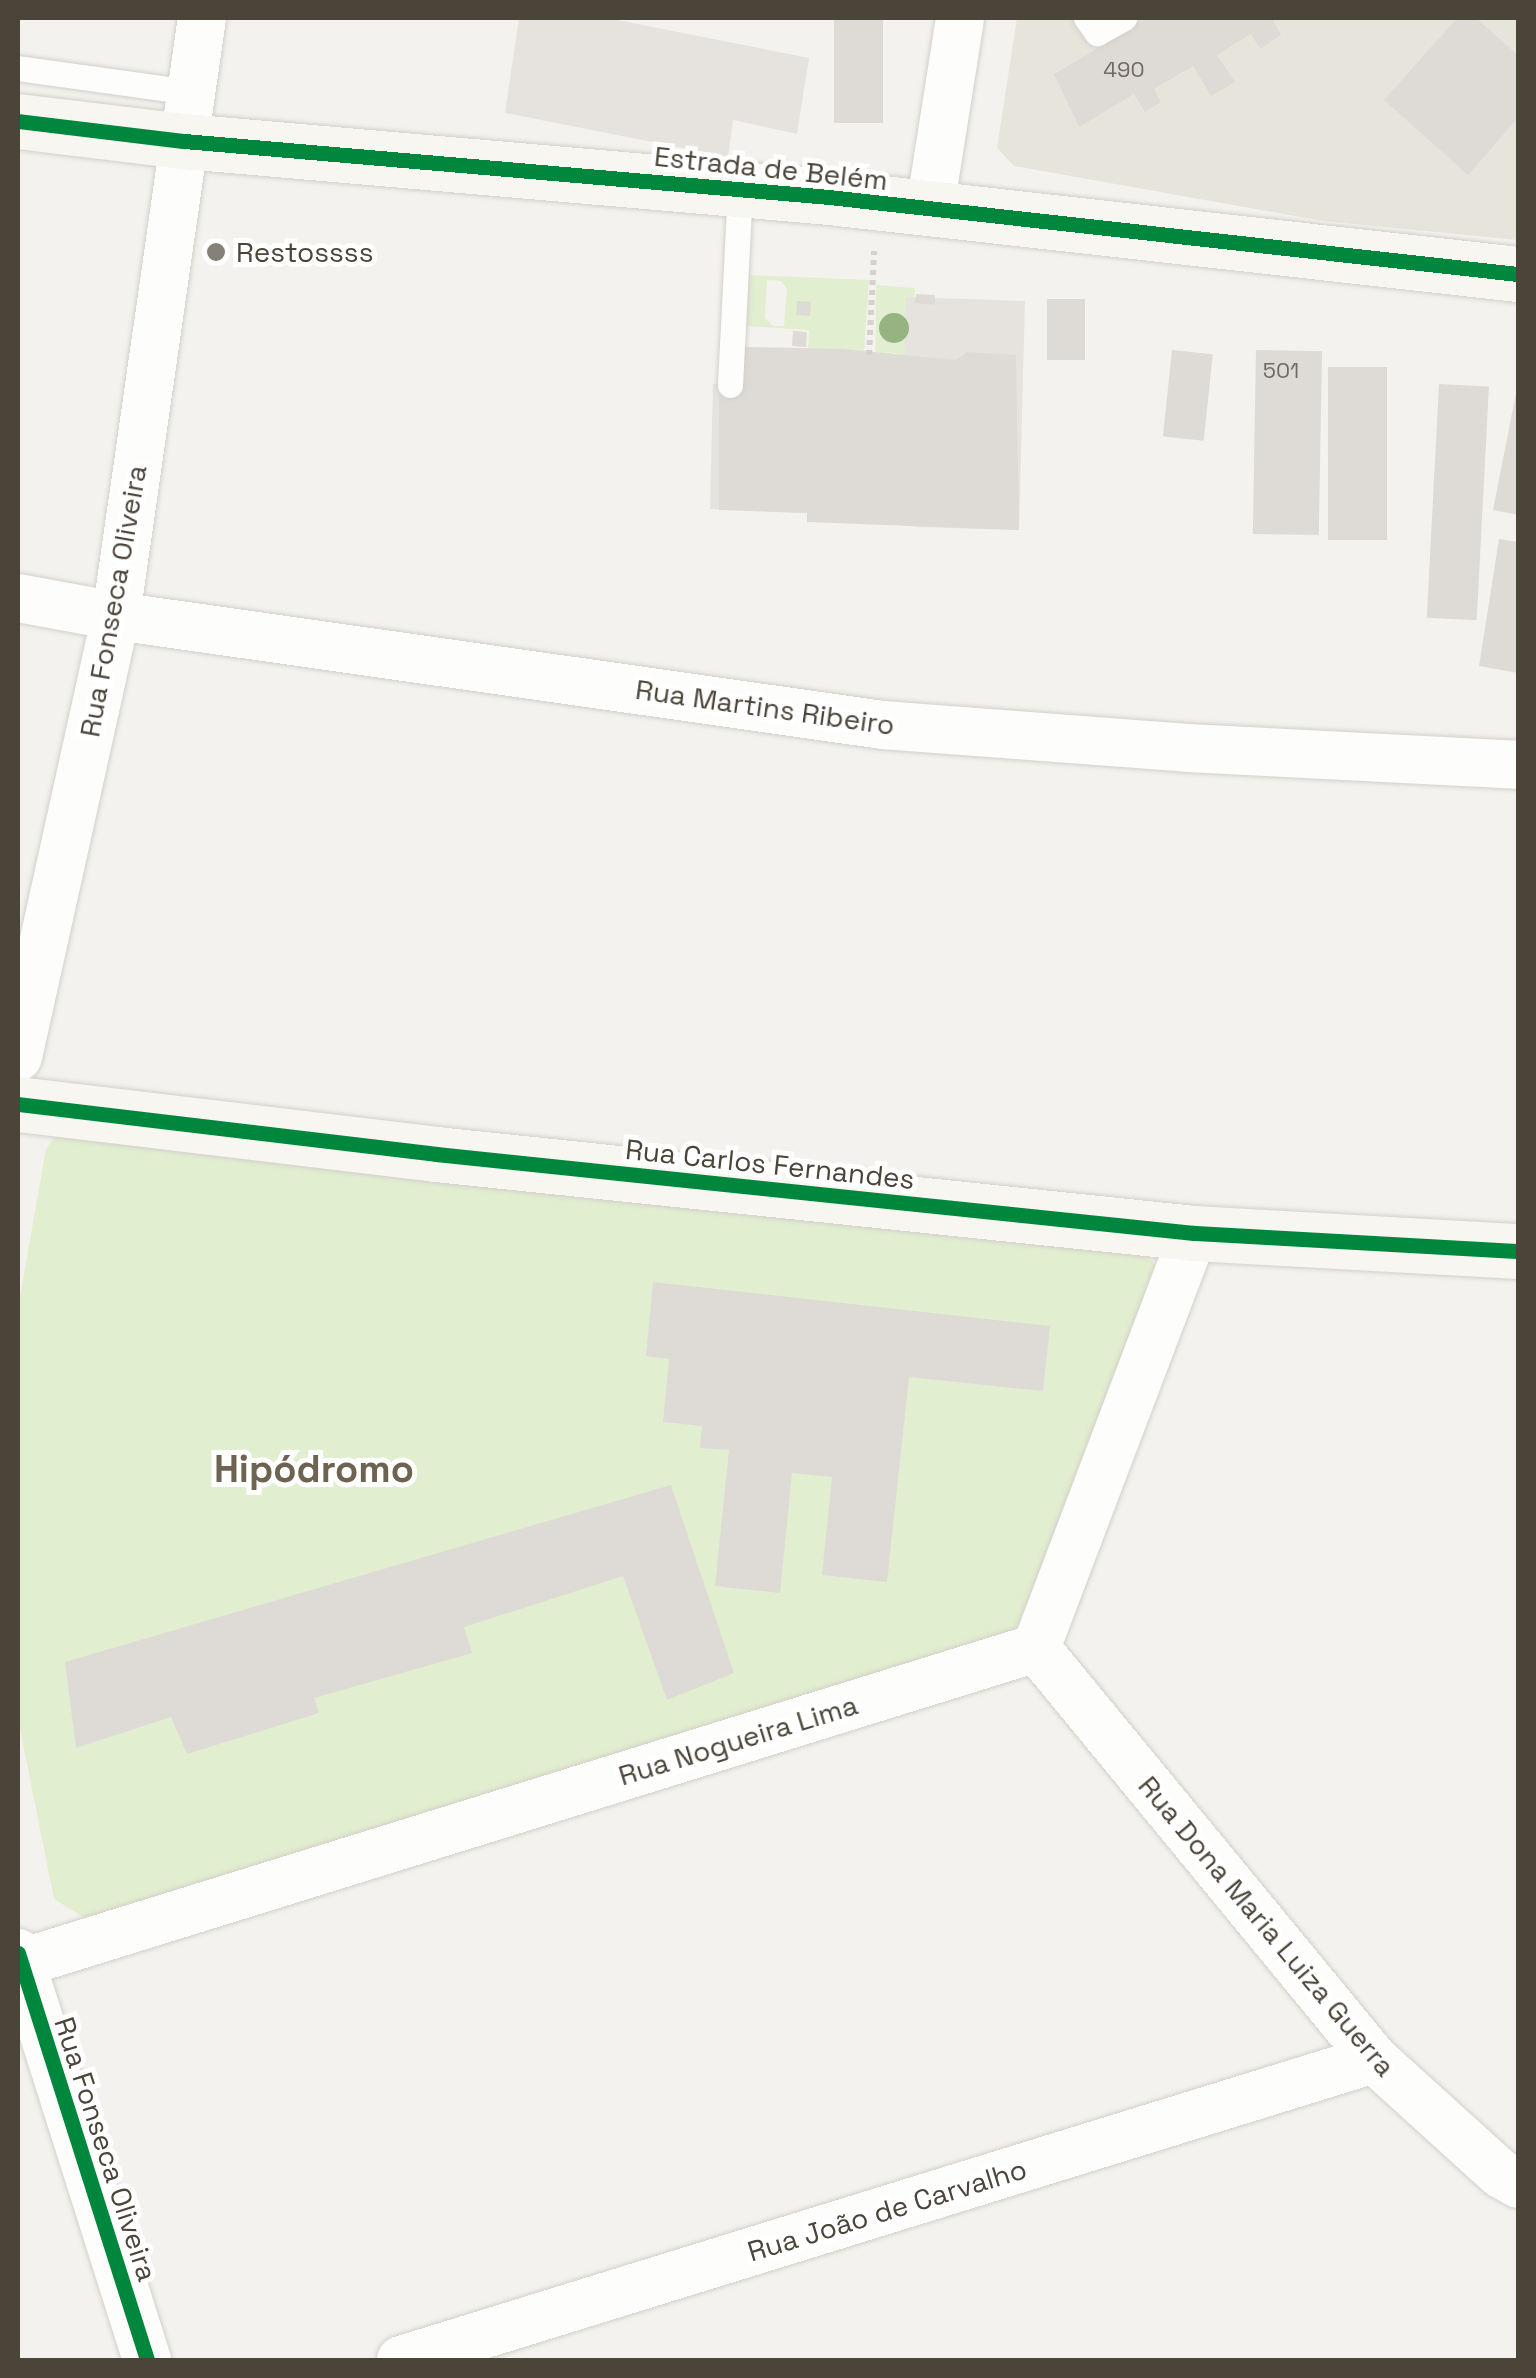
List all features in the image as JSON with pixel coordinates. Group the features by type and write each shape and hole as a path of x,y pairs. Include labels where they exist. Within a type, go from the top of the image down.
{"street":[{"name":"Rua Fonseca Oliveira","path":"18,1058 116,616 202,18"},
{"path":"903,206 960,18"},
{"name":"Estrada de Belém","path":"18,121 188,117 740,189 1518,274"},
{"name":"Rua Martins Ribeiro","path":"18,598 116,616 883,725 1187,748 1518,765"},
{"name":"Rua Carlos Fernandes","path":"18,1104 436,1154 1194,1233 1518,1251"},
{"path":"1036,1648 1194,1233"},
{"name":"Rua Nogueira Lima","path":"18,1960 1036,1648"},
{"name":"Rua Dona Maria Luiza Guerra","path":"1036,1648 1374,2059 1501,2174 1518,2184"},
{"name":"Rua Fonseca Oliveira","path":"18,1960 148,2360"},
{"name":"Rua João de Carvalho","path":"400,2360 1374,2059"}],"lane":[{"path":"1086,18 1097,33 1124,18"},
{"path":"18,68 188,117"},
{"path":"730,385 740,189"}],"path":[{"path":"869,355 903,206"}],"shaded area":[{"path":"519,18 607,18 809,58 797,134 733,120 728,157 505,113"},
{"path":"1017,18 1518,18 1518,240 1323,221 1014,166 997,148"},
{"path":"906,297 1025,301 1019,530 917,527 806,513 710,509 713,384 780,387 903,419"}],"green space":[{"path":"747,275 869,280 864,351 808,352 809,330 747,326","holes":["767,280 781,281 787,289 784,326 773,326 765,318"]},
{"path":"876,285 915,288 909,356 887,352 904,357 875,399"},
{"path":"57,1134 1138,1249 1157,1265 1020,1624 1003,1639 88,1920 54,1899 18,1719 18,1308 46,1149"}],"building":[{"path":"834,18 883,18 883,123 834,123"},
{"path":"1148,18 1278,18 1273,21 1281,35 1260,49 1251,34 1217,55 1235,82 1211,96 1193,66 1154,89 1161,102 1145,112 1134,94 1079,127 1054,74"},
{"path":"1457,18 1476,18 1518,55 1518,118 1468,175 1384,100"},
{"path":"916,294 935,295 935,305 915,303"},
{"path":"1047,299 1085,299 1085,360 1047,360"},
{"path":"797,301 811,302 810,316 796,315"},
{"path":"793,331 807,332 806,347 792,346"},
{"path":"744,347 843,349 956,360 967,352 1016,355 1019,530 807,522 807,513 719,510 719,385"},
{"path":"1172,350 1213,354 1204,441 1163,437"},
{"path":"1256,350 1322,351 1319,535 1253,534"},
{"path":"1328,367 1387,367 1387,540 1328,540"},
{"path":"1439,384 1489,387 1477,620 1427,618"},
{"path":"1518,388 1518,515 1493,510"},
{"path":"1499,539 1518,542 1518,673 1479,666"},
{"path":"653,1282 1050,1326 1043,1391 909,1377 887,1582 822,1575 832,1477 792,1473 780,1593 715,1586 729,1450 700,1448 702,1426 663,1422 669,1359 646,1356"},
{"path":"671,1485 734,1673 667,1700 623,1576 464,1627 472,1653 314,1698 319,1713 187,1754 171,1717 76,1748 65,1662"}],"cycle path":[{"path":"18,121 184,141 829,197 1518,274"},
{"path":"18,1104 436,1154 1194,1233 1518,1251"},
{"path":"18,1953 147,2360"}],"place":[{"name":"Restossss","path":"216,252"}],"district":[{"name":"Hipódromo","path":"314,1470"}]}
